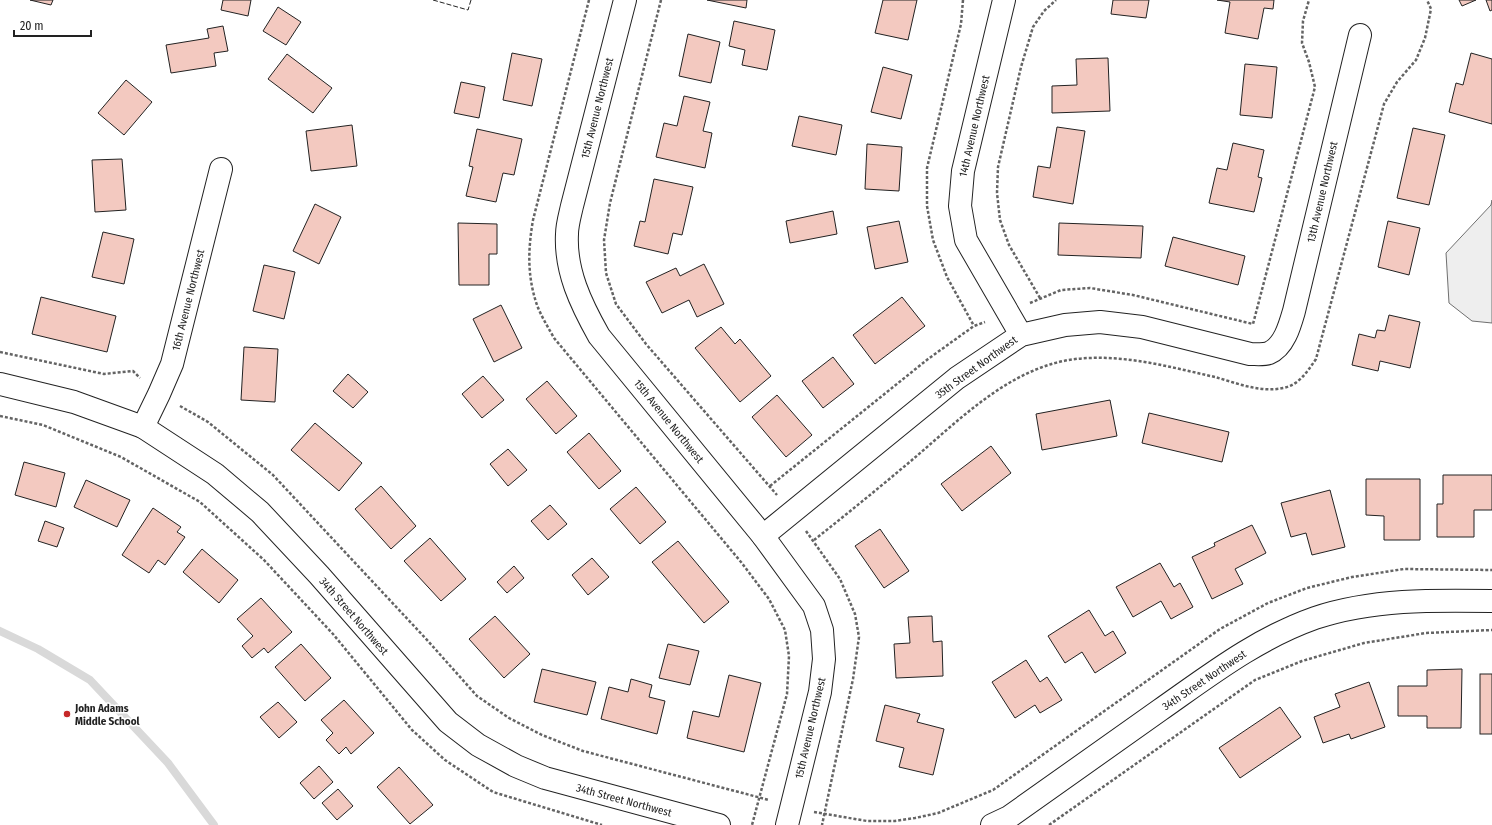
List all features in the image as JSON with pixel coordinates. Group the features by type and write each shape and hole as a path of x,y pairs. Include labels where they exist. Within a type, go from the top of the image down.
{"street":[{"name":"15th Avenue Northwest","path":"625,0 568,226 566,249 572,280 582,304 599,336 763,536 814,606 822,630 824,660 820,692 788,825"},
{"name":"14th Avenue Northwest","path":"1004,0 963,171 960,206 966,240 1021,335"},
{"name":"13th Avenue Northwest","path":"1279,346 1289,328 1294,311 1360,35"},
{"name":"16th Avenue Northwest","path":"143,427 172,364 221,169"},
{"name":"35th Street Northwest","path":"763,536 957,378 1021,335 1065,325 1100,322 1142,327 1250,354 1269,354 1279,346"},
{"name":"34th Street Northwest","path":"0,384 74,402 143,427 215,474 260,512 319,575 448,722 478,744 516,766 545,778 719,825"},
{"name":"34th Street Northwest","path":"992,825 1009,817 1236,656 1281,632 1316,618 1358,608 1407,601 1492,601"}],"path":[{"path":"661,0 610,203 604,240 606,273 616,304 646,344 770,486 928,359 974,326"},
{"path":"1056,0 1044,11 1033,27 1021,67 998,167 997,194 1000,220 1009,245 1040,298 1061,290 1090,288 1133,295 1254,324 1315,87 1310,62 1302,43 1302,21 1309,0"},
{"path":"0,352 104,374 133,371 159,394 208,422 273,475 428,641 477,696 509,718 542,735 583,751 760,798 752,825"},
{"path":"0,416 43,425 121,457 200,502 264,560 333,634 412,730 445,760 492,792 602,825"},
{"path":"1050,825 1255,680 1302,661 1364,643 1426,633 1492,630"},
{"path":"822,825 824,815"}],"shaded area":[{"path":"1492,200 1492,323 1472,321 1449,303 1446,253 1491,205"}],"building":[{"path":"30,0 53,0 51,5"},
{"path":"223,0 251,0 248,16 221,10"},
{"path":"707,0 747,0 746,8"},
{"path":"883,0 917,0 908,40 875,33"},
{"path":"1113,0 1149,0 1146,18 1111,14"},
{"path":"1217,0 1274,0 1273,9 1264,8 1258,39 1225,33 1230,2"},
{"path":"1459,0 1476,0 1462,6"},
{"path":"1486,0 1492,0 1492,10 1490,11"},
{"path":"278,7 301,22 286,45 263,31"},
{"path":"734,21 775,30 767,70 742,65 745,50 729,46"},
{"path":"223,26 228,51 214,53 216,66 171,73 166,45 209,38 207,29"},
{"path":"688,34 720,42 711,83 679,76"},
{"path":"512,53 542,59 532,106 503,100"},
{"path":"1471,53 1492,59 1492,124 1449,112 1456,83 1463,85"},
{"path":"287,54 332,88 313,113 268,79"},
{"path":"1108,58 1110,111 1052,113 1052,86 1077,85 1076,59"},
{"path":"1245,64 1277,67 1272,118 1240,115"},
{"path":"883,67 912,75 901,119 871,112"},
{"path":"126,80 152,102 124,135 98,113"},
{"path":"461,82 485,87 479,118 454,113"},
{"path":"684,96 710,102 703,131 712,133 705,168 656,157 664,123 677,126"},
{"path":"799,116 842,125 836,155 792,146"},
{"path":"352,125 357,166 311,171 306,131"},
{"path":"1057,127 1085,131 1073,204 1033,197 1038,166 1050,168"},
{"path":"1413,128 1445,135 1429,205 1397,198"},
{"path":"477,129 522,139 514,175 503,173 496,202 466,196 473,167 469,166"},
{"path":"1233,143 1264,150 1258,177 1262,178 1254,212 1209,203 1217,168 1227,170"},
{"path":"867,144 902,147 899,191 865,189"},
{"path":"122,159 126,210 95,212 92,160"},
{"path":"654,179 693,187 682,235 673,233 668,254 634,246 640,221 645,222"},
{"path":"315,204 341,217 319,264 293,251"},
{"path":"833,211 837,234 790,243 786,221"},
{"path":"899,221 908,262 875,269 867,227"},
{"path":"1388,221 1420,228 1409,275 1378,267"},
{"path":"458,223 497,224 497,254 489,254 489,285 459,285"},
{"path":"1059,223 1143,226 1141,258 1058,255"},
{"path":"103,232 134,239 124,284 92,277"},
{"path":"1173,237 1245,256 1238,285 1165,266"},
{"path":"704,264 724,304 697,317 689,300 662,313 646,282 676,268 680,276"},
{"path":"264,265 295,272 284,319 253,311"},
{"path":"41,297 116,316 107,352 32,334"},
{"path":"902,297 925,326 875,364 853,335"},
{"path":"501,305 522,348 494,362 473,319"},
{"path":"1389,315 1420,322 1410,368 1380,361 1378,371 1352,365 1359,334 1375,338 1377,330 1385,331"},
{"path":"721,327 735,344 740,339 771,376 740,402 695,348"},
{"path":"244,347 278,349 275,402 241,400"},
{"path":"833,357 854,384 823,408 802,381"},
{"path":"348,374 368,392 353,408 333,391"},
{"path":"483,376 504,400 482,418 462,394"},
{"path":"547,381 577,416 556,434 526,399"},
{"path":"777,395 812,435 786,457 752,417"},
{"path":"1110,400 1117,436 1042,450 1036,414"},
{"path":"1149,413 1229,432 1222,462 1142,443"},
{"path":"315,423 362,463 339,491 291,450"},
{"path":"589,433 621,471 599,489 567,452"},
{"path":"991,446 1011,473 962,511 941,484"},
{"path":"508,449 527,470 508,486 490,464"},
{"path":"24,462 65,473 56,507 15,495"},
{"path":"1443,475 1492,475 1492,510 1474,510 1474,537 1437,537 1437,504 1443,504"},
{"path":"1366,479 1420,479 1420,540 1384,540 1384,516 1366,515"},
{"path":"86,480 130,500 117,527 74,507"},
{"path":"381,486 416,526 391,549 355,509"},
{"path":"636,487 666,522 640,544 610,509"},
{"path":"1330,490 1345,547 1312,555 1306,533 1291,537 1281,503"},
{"path":"550,505 567,524 548,540 531,521"},
{"path":"153,508 181,527 177,532 185,537 165,565 158,560 149,573 122,555"},
{"path":"45,521 64,528 57,547 38,541"},
{"path":"1252,525 1266,553 1235,569 1243,584 1212,599 1192,557 1215,546 1214,543"},
{"path":"880,529 909,571 884,588 855,546"},
{"path":"430,538 466,579 441,601 404,561"},
{"path":"678,541 729,602 704,623 652,562"},
{"path":"202,549 238,580 219,603 183,572"},
{"path":"592,558 609,577 588,595 572,575"},
{"path":"1160,563 1174,587 1180,583 1193,607 1171,619 1161,601 1133,617 1116,587"},
{"path":"514,566 524,578 507,593 497,582"},
{"path":"261,598 292,632 268,653 264,648 252,658 242,646 253,636 237,619"},
{"path":"1089,610 1105,636 1113,631 1126,653 1095,673 1082,652 1065,663 1048,636"},
{"path":"495,616 530,654 504,678 469,639"},
{"path":"932,616 933,642 942,641 943,676 896,678 894,644 910,643 908,617"},
{"path":"301,644 331,678 305,701 275,667"},
{"path":"668,644 699,651 690,685 659,678"},
{"path":"1026,660 1040,682 1047,677 1062,700 1040,713 1035,705 1015,718 992,682"},
{"path":"542,669 596,682 587,715 534,702"},
{"path":"1462,669 1461,728 1427,728 1427,716 1398,716 1398,686 1427,686 1427,670"},
{"path":"1480,674 1492,674 1492,734 1480,734"},
{"path":"729,675 761,683 744,752 687,738 693,711 719,717"},
{"path":"631,679 652,685 649,697 665,701 657,734 601,719 609,687 628,692"},
{"path":"1369,682 1385,727 1351,739 1349,734 1323,743 1314,717 1340,707 1335,694"},
{"path":"344,700 374,733 351,754 346,747 339,754 326,740 333,733 321,720"},
{"path":"278,702 297,722 279,738 260,717"},
{"path":"885,705 920,714 917,722 944,729 933,775 899,767 904,748 876,741"},
{"path":"1280,707 1301,737 1240,778 1219,748"},
{"path":"319,766 333,782 314,799 300,783"},
{"path":"399,767 433,805 410,824 377,787"},
{"path":"338,789 353,806 337,820 322,803"}],"waterway":[{"path":"0,631 38,649 90,680 168,763 214,825"}],"fence":[{"path":"433,0 468,10 471,0"}],"place":[{"name":"John Adams Middle School","path":"67,714"}]}
